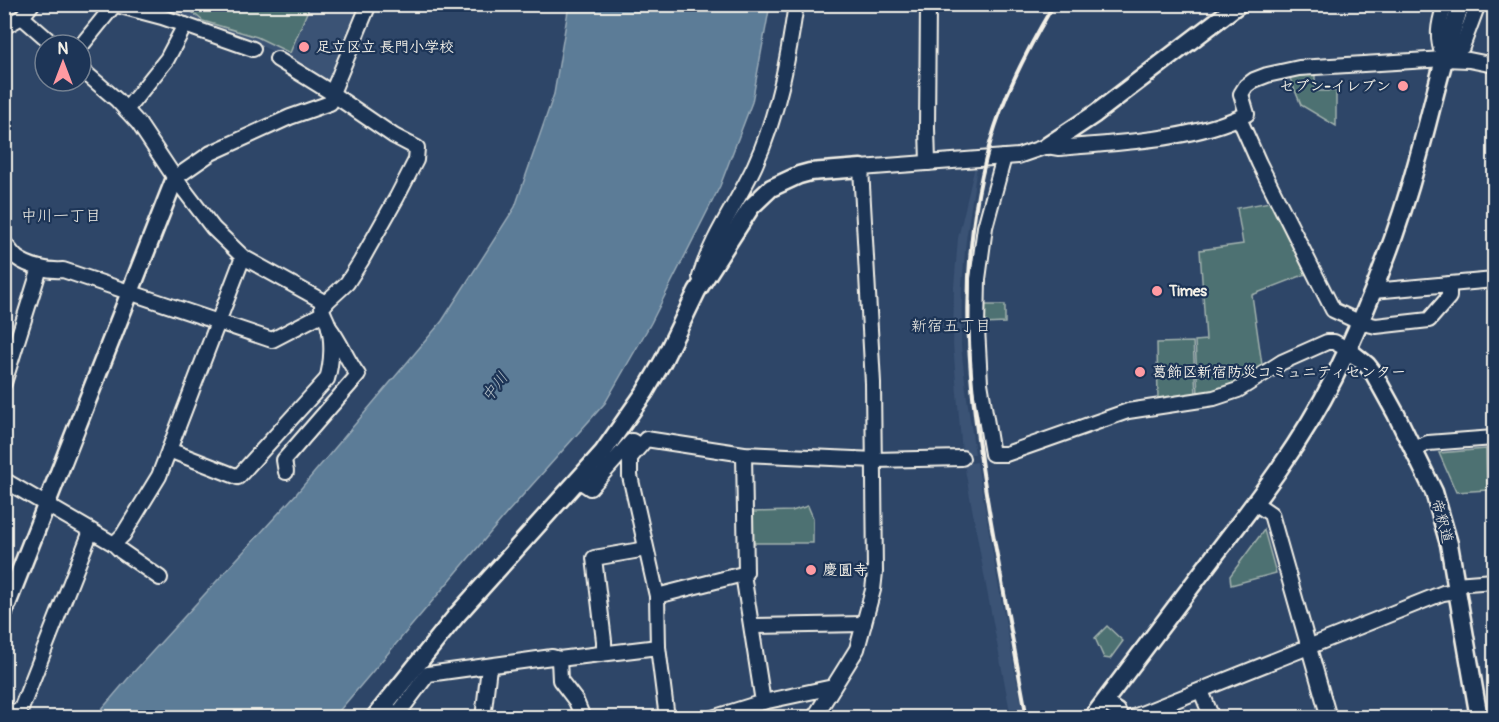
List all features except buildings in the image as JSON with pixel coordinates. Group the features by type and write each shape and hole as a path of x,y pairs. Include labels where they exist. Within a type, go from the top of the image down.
{"street":[{"path":"4,27 22,17 32,4"},
{"path":"4,612 175,178 211,153 290,117 330,103 369,4"},
{"path":"696,291 703,269 754,166 768,132 784,75 796,4"},
{"path":"928,4 928,163"},
{"path":"658,647 559,659 552,657 428,674 397,715 379,712 456,615 603,452 645,392 663,361 696,291 744,216 771,188 789,178 810,172 1018,156 1047,146 1095,114 1239,4"},
{"path":"1444,59 1438,42 1439,22 1446,4"},
{"path":"1092,717 1255,503 1301,438 1334,378 1373,291 1407,195 1461,4"},
{"path":"1444,59 1462,47 1478,4"},
{"path":"91,33 114,5 162,17 253,49"},
{"path":"22,17 40,33"},
{"path":"126,110 166,59 185,25"},
{"path":"4,243 18,259 40,268 49,271 63,270 272,340 326,315 398,197 418,153 417,148 394,136 277,59"},
{"path":"1047,146 1059,148 1161,138 1204,129 1247,114 1241,94 1254,80 1299,68 1444,59 1469,60 1494,65"},
{"path":"93,80 139,124 175,178 213,228 243,257 326,315 346,358 358,375 284,460 286,472"},
{"path":"1239,118 1259,164 1333,310 1359,322 1376,326 1429,320 1449,297 1449,284"},
{"path":"1004,157 985,227 978,279 977,328 980,383 992,454 1006,454 1128,411 1228,394 1282,362 1327,342 1334,342 1347,349"},
{"path":"814,717 857,648 873,590 875,572 875,460 870,306 861,168"},
{"path":"114,544 123,535 159,476 243,257"},
{"path":"4,383 40,268"},
{"path":"1373,291 1494,280"},
{"path":"169,450 238,477 327,379 330,368 326,315"},
{"name":"帝釈道","path":"1347,349 1367,365 1374,374 1414,449 1441,513 1479,717"},
{"path":"1414,449 1428,443 1494,438"},
{"path":"667,717 658,647 657,596 630,476 630,458 646,439 744,454 875,460 962,458"},
{"path":"578,480 590,488 632,441 640,446"},
{"path":"657,596 746,572 744,454"},
{"path":"4,480 114,544 159,578"},
{"path":"1255,503 1270,514 1329,717"},
{"path":"4,709 19,714 91,531"},
{"path":"604,653 594,558 646,549"},
{"path":"743,574 763,702"},
{"path":"1131,717 1455,588 1494,581"},
{"path":"752,626 864,624"},
{"path":"559,659 560,680 576,701 583,717"},
{"path":"483,717 489,667"},
{"path":"712,717 763,702 833,687"},
{"path":"1201,691 1212,717"},
{"path":"1104,702 1118,711 1120,717"}],"shaded area":[{"name":"足立区立 長門小学校","path":"134,5 363,5 330,83 325,84 270,50 250,41"},
{"path":"975,166 977,167 962,285 961,346 975,454 962,454 953,345 954,286 958,238"},
{"path":"977,462 1024,717 1011,717 987,591 964,464"}],"green space":[{"path":"173,5 310,5 290,53 257,37 203,21 186,7"},
{"path":"1315,72 1315,91 1336,91 1336,126 1301,105 1289,76"},
{"path":"1275,201 1311,272 1252,295 1262,365 1224,389 1198,394 1195,341 1206,340 1200,250 1243,244 1237,208"},
{"path":"984,305 1005,305 1005,323 983,324"},
{"path":"1193,342 1196,394 1158,400 1157,343"},
{"path":"1486,449 1487,490 1456,492 1439,453"},
{"path":"808,506 813,518 813,543 751,543 751,512 792,511"},
{"path":"1264,530 1276,573 1231,585 1230,576"},
{"path":"1107,626 1123,641 1110,659 1104,658 1095,638"}],"water":[{"name":"中川","path":"569,5 770,5 752,102 720,186 651,323 605,403 507,513 334,717 95,717 297,493 442,321 515,207 554,94"}],"railway":[{"path":"1027,718 977,436 969,332 969,281 973,229 981,178 995,127 1021,64 1054,4"}],"place":[{"name":"足立区立 長門小学校","path":"304,47"},
{"name":"セブン-イレブン","path":"1403,86"},
{"name":"Times","path":"1157,291"},
{"name":"葛飾区新宿防災コミュニティセンター","path":"1140,372"},
{"name":"慶圓寺","path":"811,570"}],"district":[{"name":"中川一丁目","path":"61,216"},
{"name":"新宿五丁目","path":"951,326"}]}
